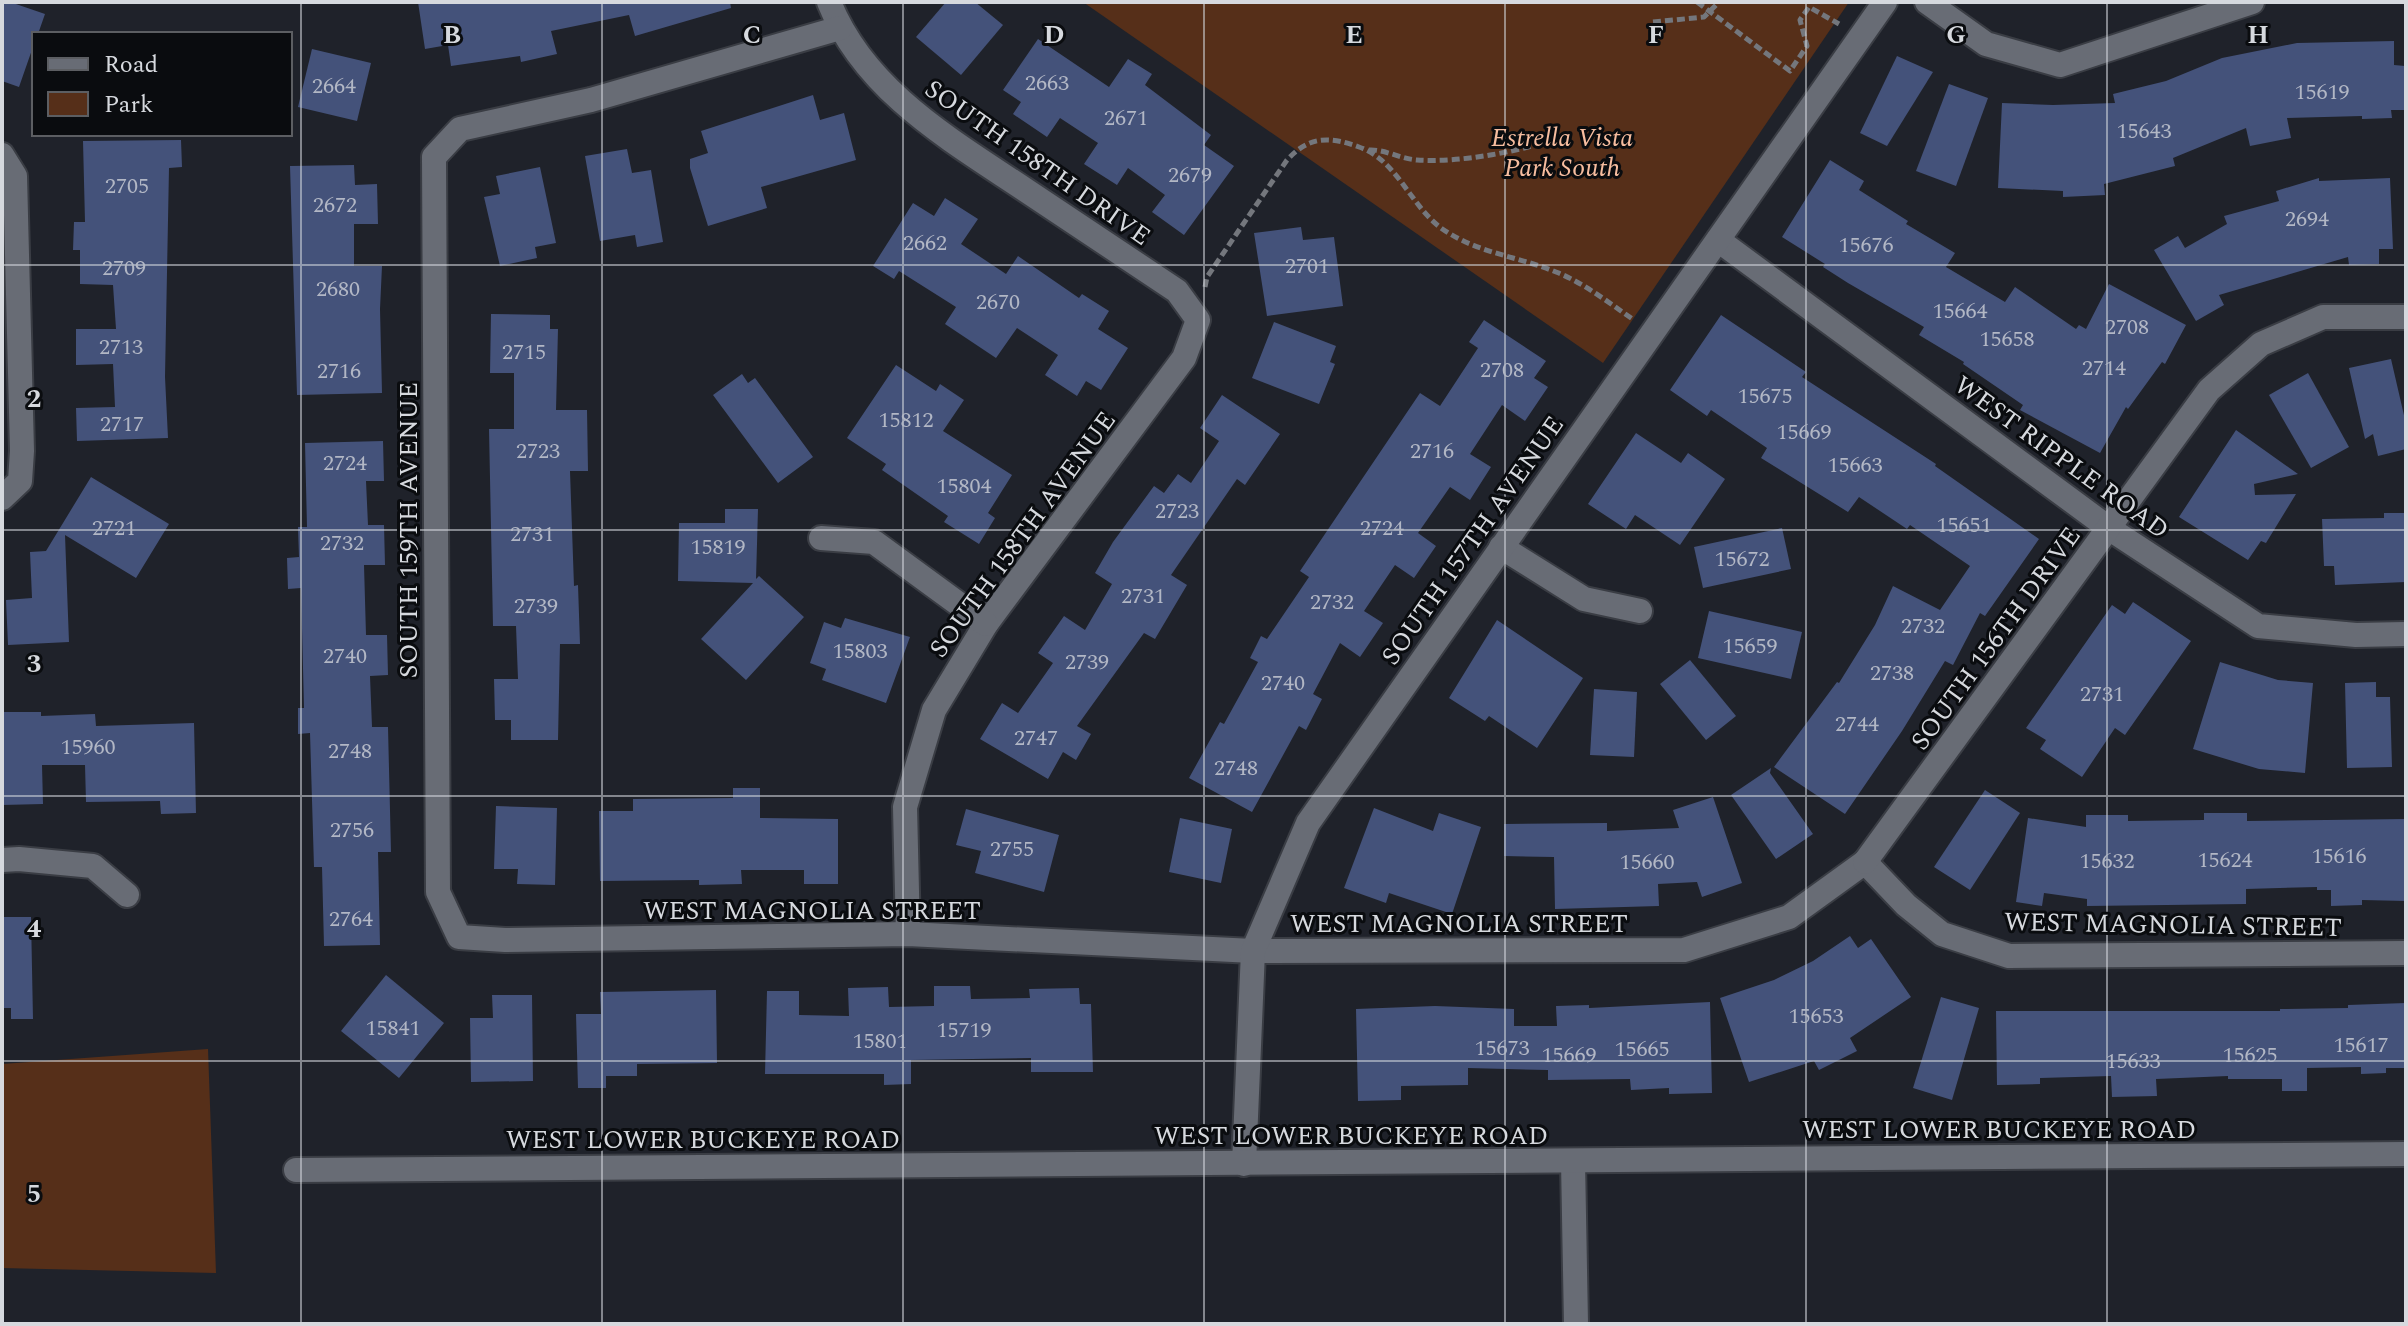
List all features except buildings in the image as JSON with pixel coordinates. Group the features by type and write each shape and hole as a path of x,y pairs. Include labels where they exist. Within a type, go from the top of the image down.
{"street":[{"name":"SOUTH 158TH DRIVE","path":"829,2 840,28 867,67 922,121 1177,291 1198,320"},
{"name":"SOUTH 157TH AVENUE","path":"1244,1164 1253,951 1308,823 1885,2"},
{"path":"1927,2 1986,44 2060,65 2252,2"},
{"name":"SOUTH 159TH AVENUE","path":"459,937 438,892 434,157 460,129 591,100 840,28"},
{"path":"2,155 15,176 22,451 20,481 2,498"},
{"name":"WEST RIPPLE ROAD","path":"1718,240 2110,529 2258,626 2356,635 2406,634"},
{"name":"SOUTH 156TH DRIVE","path":"1865,862 2209,390 2261,344 2323,317 2406,317"},
{"name":"SOUTH 158TH AVENUE","path":"908,934 905,807 934,710 986,624 1184,358 1198,320"},
{"path":"821,538 874,542 986,624"},
{"path":"1501,547 1584,599 1640,611"},
{"path":"2,860 93,866 127,895"},
{"name":"WEST MAGNOLIA STREET","path":"459,937 505,940 908,934 1253,951 1684,950 1789,917 1865,862 1906,905 1942,934 2009,956 2406,953"},
{"name":"WEST LOWER BUCKEYE ROAD","path":"296,1170 2406,1154"},
{"path":"1573,1161 1576,1324"}],"path":[{"path":"1697,2 1790,71 1807,46 1800,20 1810,5 1861,36"},
{"path":"1653,22 1704,17 1719,2"},
{"path":"1368,151 1415,160 1437,160 1537,146 1564,136"},
{"path":"1198,320 1207,277 1287,160 1298,147 1322,140 1344,142 1368,151 1391,169 1414,203 1441,228 1477,248 1534,263 1575,280 1653,332"}],"green space":[{"name":"Estrella Vista Park South","path":"1083,2 1849,2 1603,363"},
{"path":"208,1049 216,1273 2,1268 2,1064"}]}
